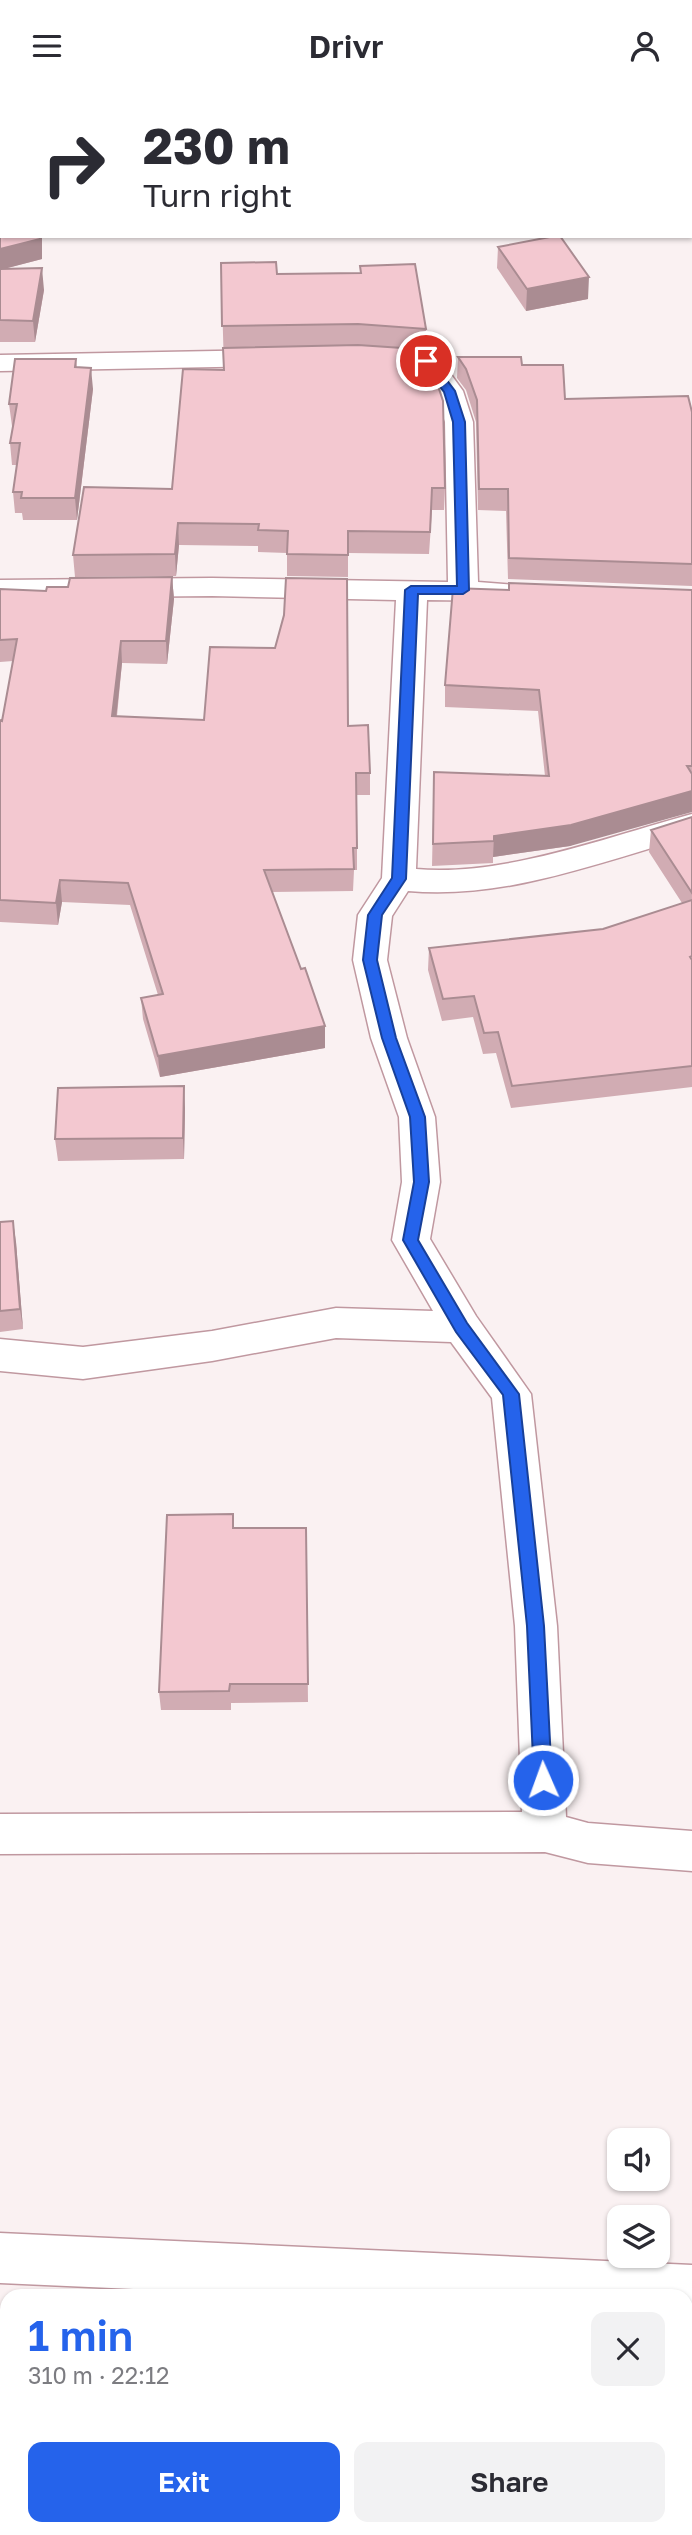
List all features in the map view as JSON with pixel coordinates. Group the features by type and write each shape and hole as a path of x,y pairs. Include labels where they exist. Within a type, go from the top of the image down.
{"main road":[{"path":"344,356 426,361 449,391 459,422 463,590"},
{"path":"0,363 303,357"},
{"path":"2,598 212,587 530,593"},
{"path":"411,590 399,879 375,915 370,960 389,1038 417,1117 421,1182 411,1240 461,1328 511,1394 536,1626 545,1832"},
{"path":"399,879 443,883 502,877 692,825"},
{"path":"0,1355 83,1363 212,1346 336,1324 461,1328"},
{"path":"0,1834 545,1832 587,1843 692,1851"},
{"path":"0,2258 670,2289"}],"building":[{"path":"0,238 40,238 40,239 0,249"},
{"path":"545,238 561,238 589,277 527,289 498,247"},
{"path":"276,262 277,274 361,273 360,266 415,264 426,329 358,324 222,326 221,263"},
{"path":"42,268 33,321 0,320 0,269"},
{"path":"358,345 417,349 433,371 443,401 445,488 432,488 430,532 348,531 348,555 287,554 288,531 258,530 259,524 178,523 175,554 73,555 84,487 172,489 183,369 224,370 223,348"},
{"path":"458,357 521,357 522,365 563,365 565,399 688,396 692,412 692,564 509,558 508,489 479,489 477,400 466,369"},
{"path":"15,359 76,359 75,367 91,368 75,498 21,498 22,492 13,492 20,443 10,443 17,404 9,404"},
{"path":"172,577 166,641 121,641 112,716 204,720 210,647 275,648 284,615 286,578 347,579 348,726 368,725 370,773 356,773 357,848 353,848 354,869 264,870 301,969 305,968 325,1026 158,1056 141,998 163,994 128,883 60,880 56,903 0,900 0,720 2,721 17,639 0,640 0,589 46,591 47,587 68,587 70,578"},
{"path":"509,583 692,590 692,766 687,766 692,774 692,791 571,825 494,836 494,841 433,844 434,772 549,776 539,690 445,685 453,588 509,590"},
{"path":"692,817 692,893 651,830"},
{"path":"692,900 692,1066 512,1086 498,1032 484,1033 474,996 443,999 429,948 603,929"},
{"path":"184,1086 183,1138 55,1139 58,1088"},
{"path":"13,1221 20,1309 0,1311 0,1222"},
{"path":"233,1514 233,1528 306,1528 308,1684 230,1684 229,1691 159,1692 167,1515"}],"route":[{"path":"426,361 449,391 459,422 463,590 411,590 399,879 375,915 370,960 389,1038 417,1117 421,1182 411,1240 461,1328 511,1394 536,1626 543,1780"}]}
